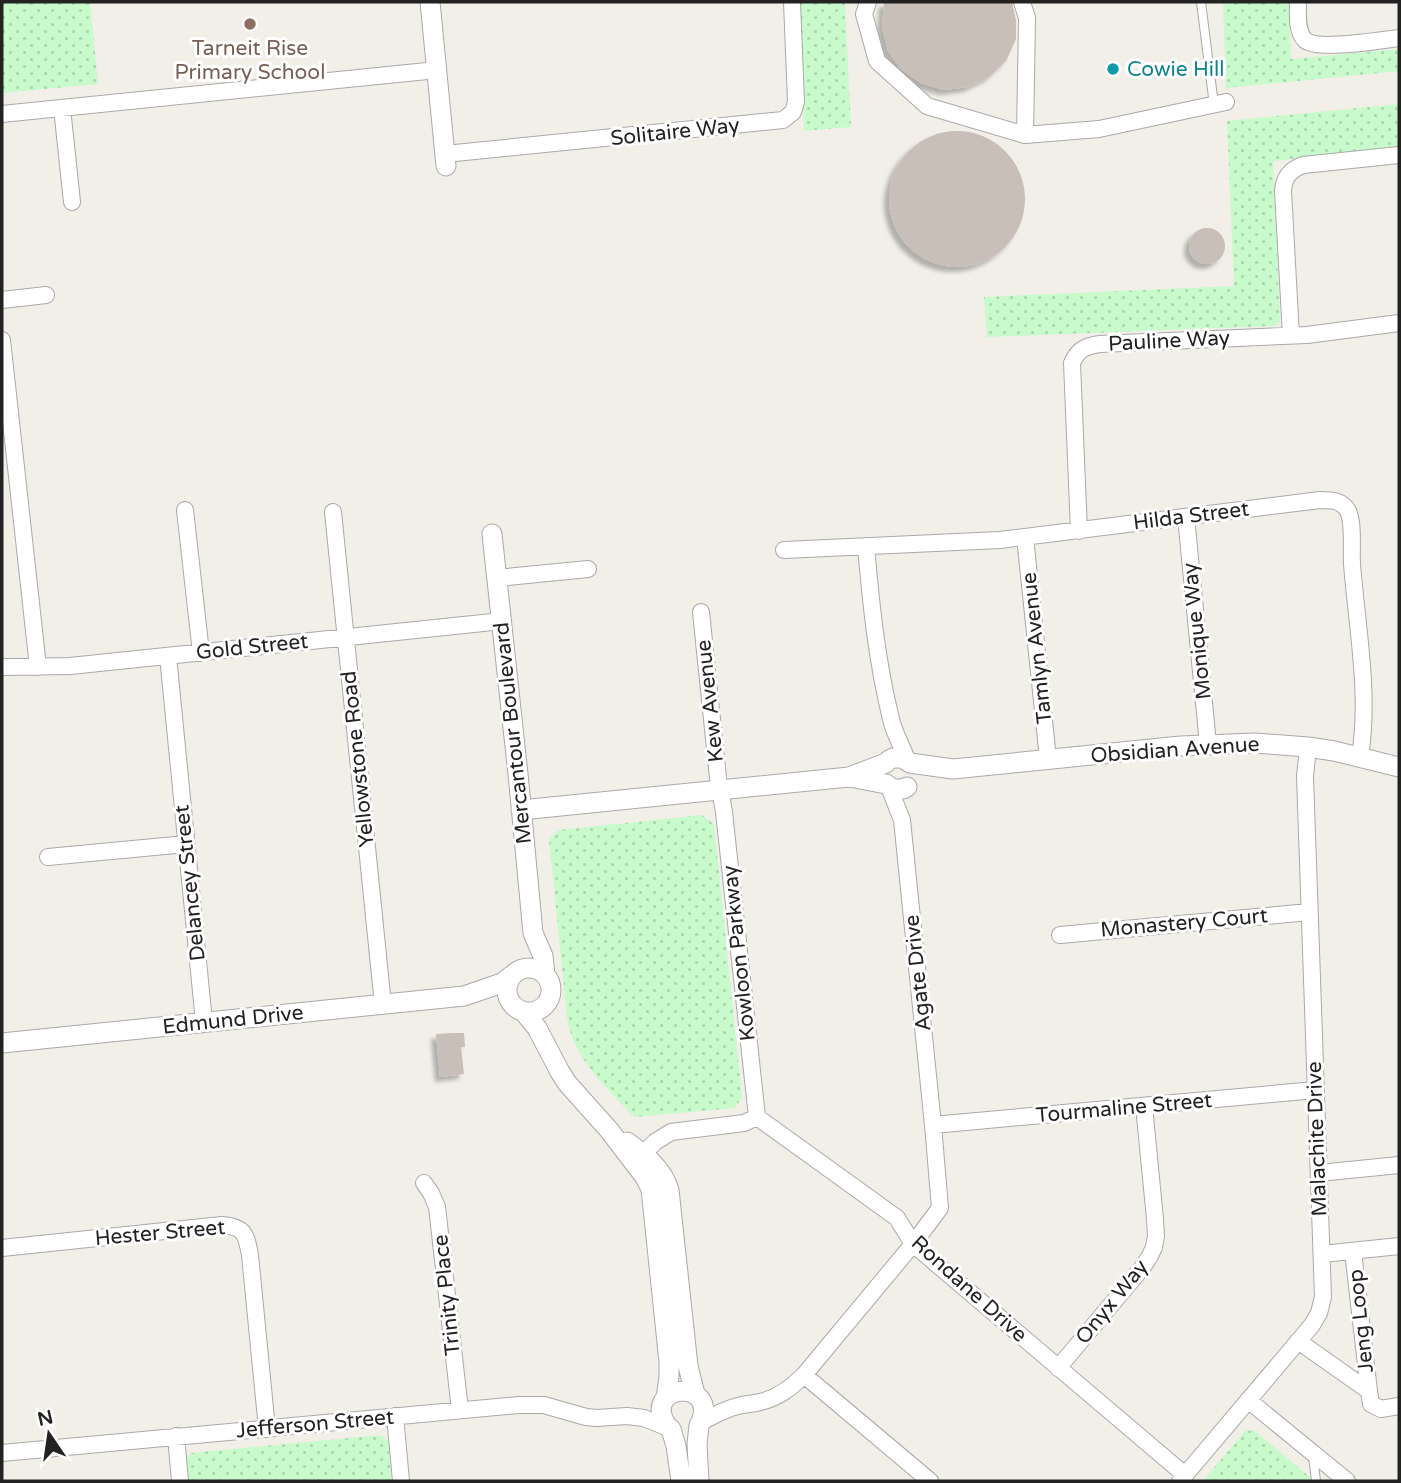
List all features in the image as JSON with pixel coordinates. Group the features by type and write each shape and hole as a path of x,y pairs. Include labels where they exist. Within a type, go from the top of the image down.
{"street":[{"path":"430,2 445,160"},
{"name":"Solitaire Way","path":"445,160 783,120 793,112 796,102 792,2"},
{"path":"868,2 864,14 877,61 927,106 1025,135 1099,130 1220,104"},
{"path":"1022,2 1027,18 1025,135"},
{"path":"1298,2 1300,30 1312,44 1325,46 1399,38"},
{"path":"2,114 437,71"},
{"path":"62,108 72,202"},
{"path":"1291,336 1283,191 1288,174 1303,165 1399,155"},
{"path":"2,300 46,295"},
{"name":"Pauline Way","path":"1079,531 1072,363 1080,350 1100,344 1291,336 1399,323"},
{"path":"2,340 38,667"},
{"name":"Hilda Street","path":"784,550 988,541 1320,500 1337,501 1347,509 1350,520 1361,655 1363,726 1360,757"},
{"path":"184,510 201,653"},
{"name":"Yellowstone Road","path":"333,512 383,1005"},
{"name":"Monique Way","path":"1186,517 1208,744"},
{"name":"Mercantour Boulevard","path":"492,534 533,933 543,956 545,975"},
{"name":"Tamlyn Avenue","path":"1025,537 1048,760"},
{"path":"866,546 876,647 891,722 888,745 898,762 914,776 898,786 882,776 883,767 898,762"},
{"path":"497,578 588,569"},
{"name":"Kew Avenue","path":"701,612 721,789"},
{"name":"Gold Street","path":"2,667 70,666 502,621"},
{"name":"Delancey Street","path":"168,656 204,1022"},
{"name":"Obsidian Avenue","path":"849,777 898,786 953,769 1208,744 1255,743 1308,747 1398,767"},
{"name":"Malachite Drive","path":"1183,1478 1312,1325 1319,1313 1323,1297 1304,776 1308,747"},
{"name":"Obsidian Avenue","path":"522,810 849,777 898,762 953,769"},
{"name":"Agate Drive","path":"741,1405 773,1398 804,1375 940,1208 898,786"},
{"name":"Kowloon Parkway","path":"721,789 757,1116"},
{"path":"48,857 186,844"},
{"name":"Monastery Court","path":"1059,935 1309,912"},
{"name":"Mercantour Boulevard","path":"514,974 525,958 533,933"},
{"path":"464,996 502,983 528,968 540,971 545,975 551,992 546,1003 547,1046"},
{"path":"514,974 508,981 507,994 537,1028 567,1083 638,1159 660,1172 666,1179 687,1358 696,1395 703,1409 696,1444 699,1481"},
{"path":"464,996 536,1011 546,1003"},
{"name":"Edmund Drive","path":"2,1043 464,996"},
{"name":"Tourmaline Street","path":"933,1125 1315,1090"},
{"name":"Onyx Way","path":"1058,1368 1142,1268 1154,1247 1155,1219 1144,1106"},
{"path":"638,1159 659,1139 675,1130 744,1123 757,1116"},
{"name":"Rondane Drive","path":"757,1116 897,1218 913,1244 1183,1478"},
{"path":"638,1159 652,1192 669,1362 666,1398 661,1413 677,1446 681,1481"},
{"path":"1319,1172 1399,1165"},
{"name":"Trinity Place","path":"424,1183 437,1207 460,1410"},
{"name":"Hester Street","path":"2,1248 222,1225 242,1230 250,1255 267,1429"},
{"name":"Jeng Loop","path":"1322,1254 1399,1246"},
{"name":"Jeng Loop","path":"1353,1251 1371,1404 1381,1409 1399,1406"},
{"name":"Jeng Loop","path":"1298,1341 1369,1391"},
{"path":"804,1375 930,1481"},
{"path":"666,1398 678,1390 688,1391 707,1400 741,1405"},
{"name":"Jefferson Street","path":"627,1416 666,1398"},
{"path":"1248,1400 1347,1481"},
{"name":"Jefferson Street","path":"2,1452 519,1405 544,1405 586,1417 644,1418 669,1427"},
{"path":"669,1427 682,1432 694,1429 726,1409 741,1405"},
{"path":"395,1416 401,1481"},
{"path":"176,1436 180,1481"}],"lane":[{"path":"1201,2 1220,104"},
{"path":"1313,1453 1316,1481"}],"green space":[{"path":"2,2 90,2 98,84 2,93"},
{"path":"798,2 845,2 851,127 804,131"},
{"path":"1223,2 1289,2 1291,59 1399,49 1399,71 1226,88"},
{"path":"1399,104 1399,148 1273,161 1280,322 1274,326 987,337 984,297 1234,286 1227,121"},
{"path":"702,815 714,824 742,1097 735,1108 634,1117 602,1084 584,1060 571,1033 567,1018 549,839 559,830"},
{"path":"1254,1430 1312,1481 1203,1481 1245,1431"},
{"path":"381,1435 388,1441 392,1481 188,1481 185,1459 191,1453"}],"building":[{"path":"884,2 1012,2 1016,39 1006,61 989,77 968,87 944,90 921,83 900,68 888,51 882,28"},
{"path":"957,131 983,136 1005,151 1020,173 1025,199 1020,225 1005,247 983,262 957,267 931,262 909,247 894,225 889,199 894,173 909,151 931,136"},
{"path":"1207,228 1219,234 1225,246 1219,258 1207,264 1195,258 1189,246 1195,234"},
{"path":"464,1033 465,1047 461,1047 464,1074 440,1077 436,1034"}],"place":[{"name":"Tarneit Rise Primary School","path":"250,24"},
{"name":"Cowie Hill","path":"1113,69"}]}
